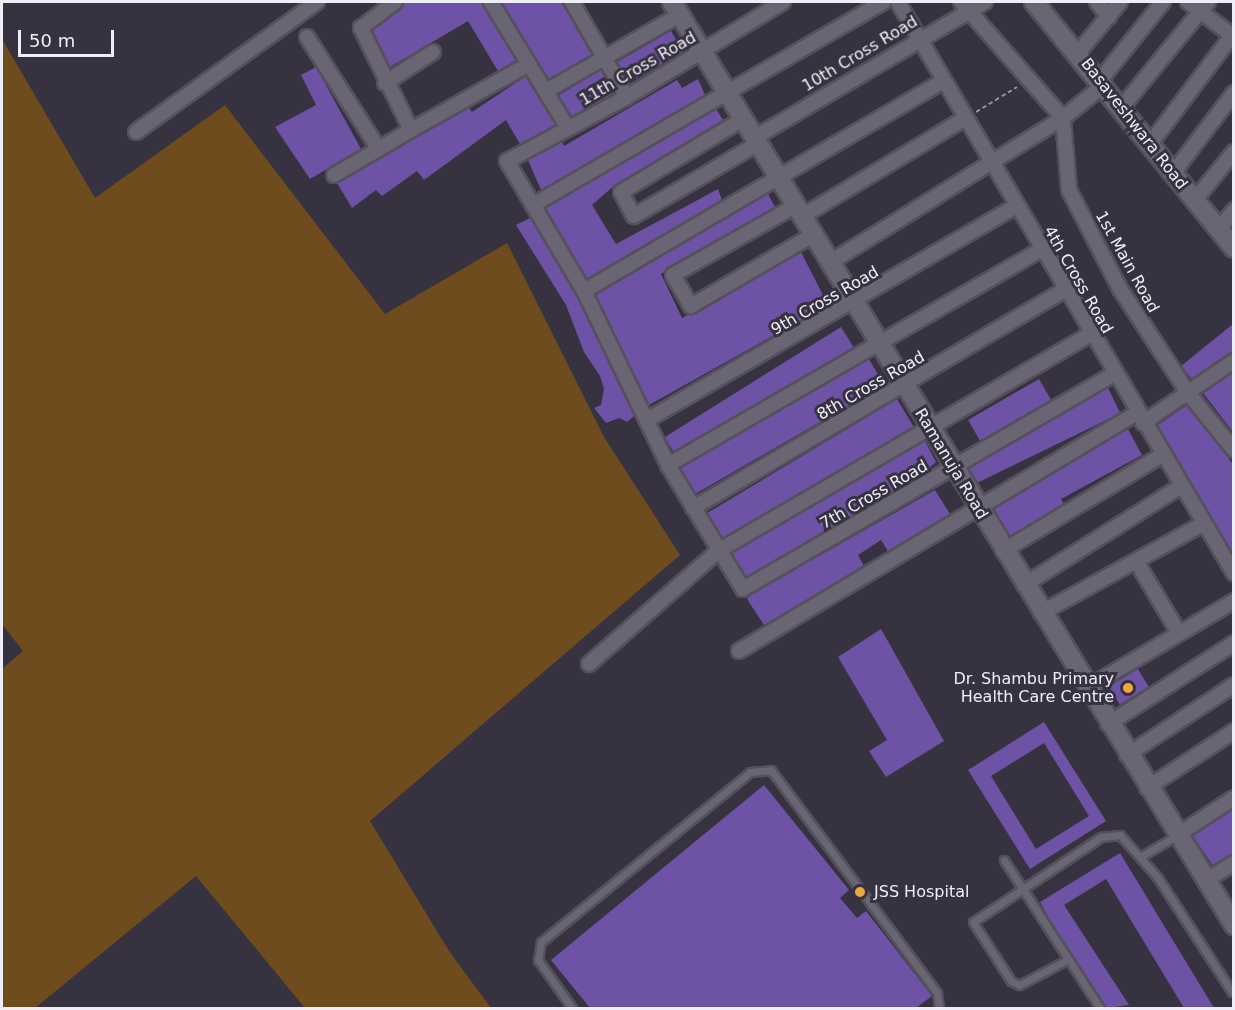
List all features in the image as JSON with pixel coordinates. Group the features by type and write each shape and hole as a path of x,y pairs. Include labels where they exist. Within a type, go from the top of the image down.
{"street":[{"path":"136,132 317,2"},
{"path":"394,2 361,28 385,83 411,130"},
{"path":"491,2 568,128"},
{"path":"572,2 627,96"},
{"name":"11th Cross Road","path":"533,205 507,161 702,53 783,2"},
{"path":"718,551 668,465 584,291 533,205 883,2"},
{"name":"4th Cross Road","path":"898,2 942,82 966,118 1090,334 1233,573"},
{"name":"10th Cross Road","path":"742,119 621,192 634,216 756,141 965,6 985,2"},
{"name":"Basaveshwara Road","path":"1034,2 1103,82 1233,248"},
{"path":"1096,2 1109,17"},
{"path":"1078,53 1120,2"},
{"path":"829,263 992,165 1063,118 1103,82 1163,2"},
{"path":"1150,144 1233,35 1204,6 1188,2"},
{"path":"546,91 604,57 677,6"},
{"name":"Ramanuja Road","path":"677,6 702,53 978,510 1176,836 1233,924"},
{"path":"965,6 1063,118"},
{"path":"1122,107 1204,6"},
{"path":"307,37 379,149"},
{"path":"385,83 433,52"},
{"path":"334,175 529,64"},
{"path":"584,291 942,82"},
{"path":"1173,173 1233,93"},
{"path":"813,235 691,306 673,275 798,212 966,118"},
{"name":"1st Main Road","path":"1063,118 1069,190 1120,289 1189,394 1233,450"},
{"path":"1194,201 1233,152"},
{"name":"9th Cross Road","path":"647,420 854,304 1016,206"},
{"path":"1218,230 1233,210"},
{"path":"668,465 1041,250"},
{"name":"8th Cross Road","path":"693,508 904,387 1065,290"},
{"path":"589,664 718,551 928,426 1090,334"},
{"path":"739,651 978,510 1140,418 1189,394 1233,361"},
{"name":"7th Cross Road","path":"718,551 743,589 1114,374"},
{"path":"1003,550 1162,455"},
{"path":"1024,585 1180,486"},
{"path":"1041,613 1203,524"},
{"path":"1136,561 1179,633"},
{"path":"1086,688 1233,601"},
{"path":"1108,724 1233,643"},
{"path":"1127,754 1233,685"},
{"path":"1147,788 1233,731"},
{"path":"1176,836 1233,798"},
{"path":"1205,881 1233,863"}],"lane":[{"path":"572,1008 538,960 541,942 750,772 771,770 937,993 939,1008"},
{"path":"1065,961 1019,985 1002,970 973,922 1101,837 1120,835 1140,857 1232,992"},
{"path":"1140,857 1176,836"},
{"path":"1004,860 1065,961 1100,1008"}],"path":[{"path":"966,118 1028,80"}],"shaded area":[{"path":"2,39 95,198 225,105 385,314 507,243 604,437 680,555 370,821 449,951 491,1008 305,1008 196,876 35,1008 2,1008 2,669 23,651 2,624"}],"building":[{"path":"404,2 482,2 516,60 498,71 468,21 390,67 372,31"},
{"path":"501,2 561,2 592,55 549,79"},
{"path":"671,31 683,52 629,83 617,62"},
{"path":"316,67 361,149 310,179 275,127 316,105 301,75"},
{"path":"601,70 615,93 573,118 559,95"},
{"path":"526,76 556,125 520,144 506,120 424,180 417,171 382,196 376,190 352,208 337,183 469,108 472,112"},
{"path":"698,79 705,95 541,190 528,160 562,142 564,146 677,80 682,88"},
{"path":"716,109 723,120 616,184 592,205 616,244 718,189 722,200 587,279 546,208"},
{"path":"768,194 775,207 661,274 682,318 801,252 828,305 649,405 596,295"},
{"path":"530,218 576,295 634,416 627,422 619,418 606,423 594,408 601,405 604,389 600,376 584,352 566,305 516,225"},
{"path":"1233,324 1233,352 1192,379 1181,366"},
{"path":"841,327 854,348 678,458 665,437"},
{"path":"869,359 884,385 695,494 680,468"},
{"path":"1233,372 1233,432 1203,393"},
{"path":"1039,379 1051,400 980,441 968,420"},
{"path":"1108,388 1120,413 976,483 964,458"},
{"path":"897,399 914,427 725,541 708,513"},
{"path":"1187,405 1233,464 1233,554 1158,425"},
{"path":"1128,429 1142,455 1061,499 1064,504 1010,536 994,509"},
{"path":"925,441 936,462 919,477 746,577 732,553"},
{"path":"935,490 950,514 888,551 881,540 858,555 864,566 764,625 747,599 752,594"},
{"path":"881,629 944,741 886,777 869,751 887,740 838,657"},
{"path":"1138,669 1149,687 1120,705 1109,687"},
{"path":"1044,722 1106,821 1030,869 968,770","holes":["1044,743 1089,816 1036,849 991,776"]},
{"path":"764,785 849,890 840,898 857,918 866,911 932,996 916,1008 590,1008 551,960"},
{"path":"1233,809 1233,854 1213,866 1193,836"},
{"path":"1120,853 1214,1008 1184,1008 1106,879 1064,905 1129,1005 1107,1008 1051,922 1040,902"}],"place":[{"name":"Dr. Shambu Primary Health Care Centre","path":"1128,688"},
{"name":"JSS Hospital","path":"860,892"}]}
